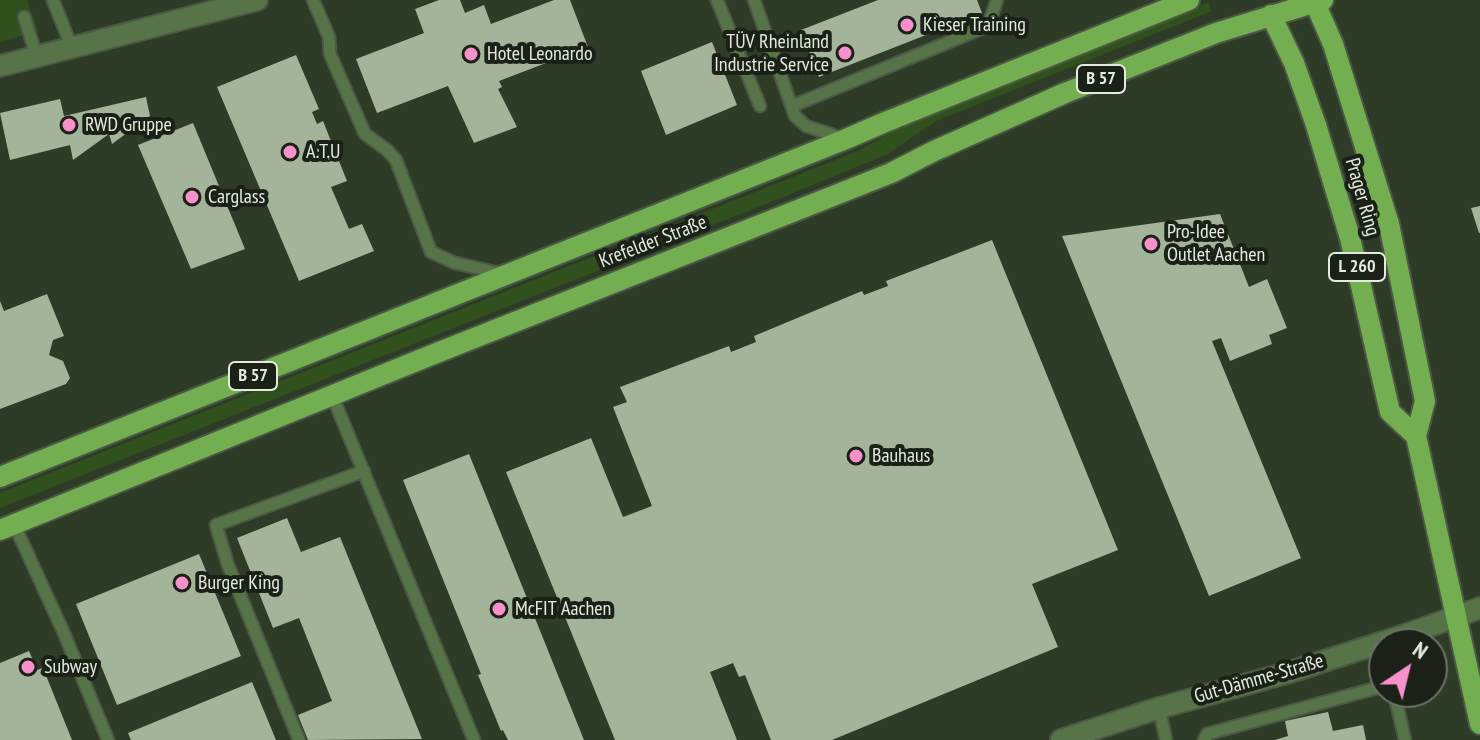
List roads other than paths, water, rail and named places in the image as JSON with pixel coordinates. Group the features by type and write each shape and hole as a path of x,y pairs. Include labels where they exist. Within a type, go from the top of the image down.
{"main road":[{"name":"Krefelder Straße","path":"0,477 1189,0"},
{"name":"Krefelder Straße","path":"7,527 891,173 1079,88 1216,33 1319,1"},
{"name":"Prager Ring","path":"1319,1 1389,224 1425,401 1416,436 1480,724"},
{"name":"Prager Ring","path":"1271,15 1294,63 1321,139 1350,238 1390,412 1416,436"}],"street":[{"path":"0,66 257,0"},
{"name":"Gut-Dämme-Straße","path":"1073,738 1159,708 1287,673 1480,608"}],"lane":[{"path":"53,0 72,48"},
{"path":"313,0 329,37 330,54 365,134 396,160 431,252 455,263 507,275"},
{"path":"717,0 760,106"},
{"path":"754,0 795,116 806,126 846,139"},
{"path":"792,106 988,26 997,0"},
{"path":"24,17 37,57"},
{"path":"332,395 474,740"},
{"path":"299,740 228,565 216,525 364,471"},
{"path":"7,527 63,631 108,740"},
{"path":"1204,740 1207,734 1368,690"},
{"path":"1159,708 1166,740"},
{"path":"1398,708 1405,740"}],"place":[{"name":"Kieser Training","path":"907,25"},
{"name":"TÜV Rheinland Industrie Service","path":"845,53"},
{"name":"Hotel Leonardo","path":"471,54"},
{"name":"RWD Gruppe","path":"69,125"},
{"name":"A.T.U","path":"290,152"},
{"name":"Carglass","path":"192,197"},
{"name":"Pro-Idee Outlet Aachen","path":"1151,244"},
{"name":"Bauhaus","path":"856,456"},
{"name":"Burger King","path":"182,583"},
{"name":"McFIT Aachen","path":"499,609"},
{"name":"Subway","path":"28,667"}]}
